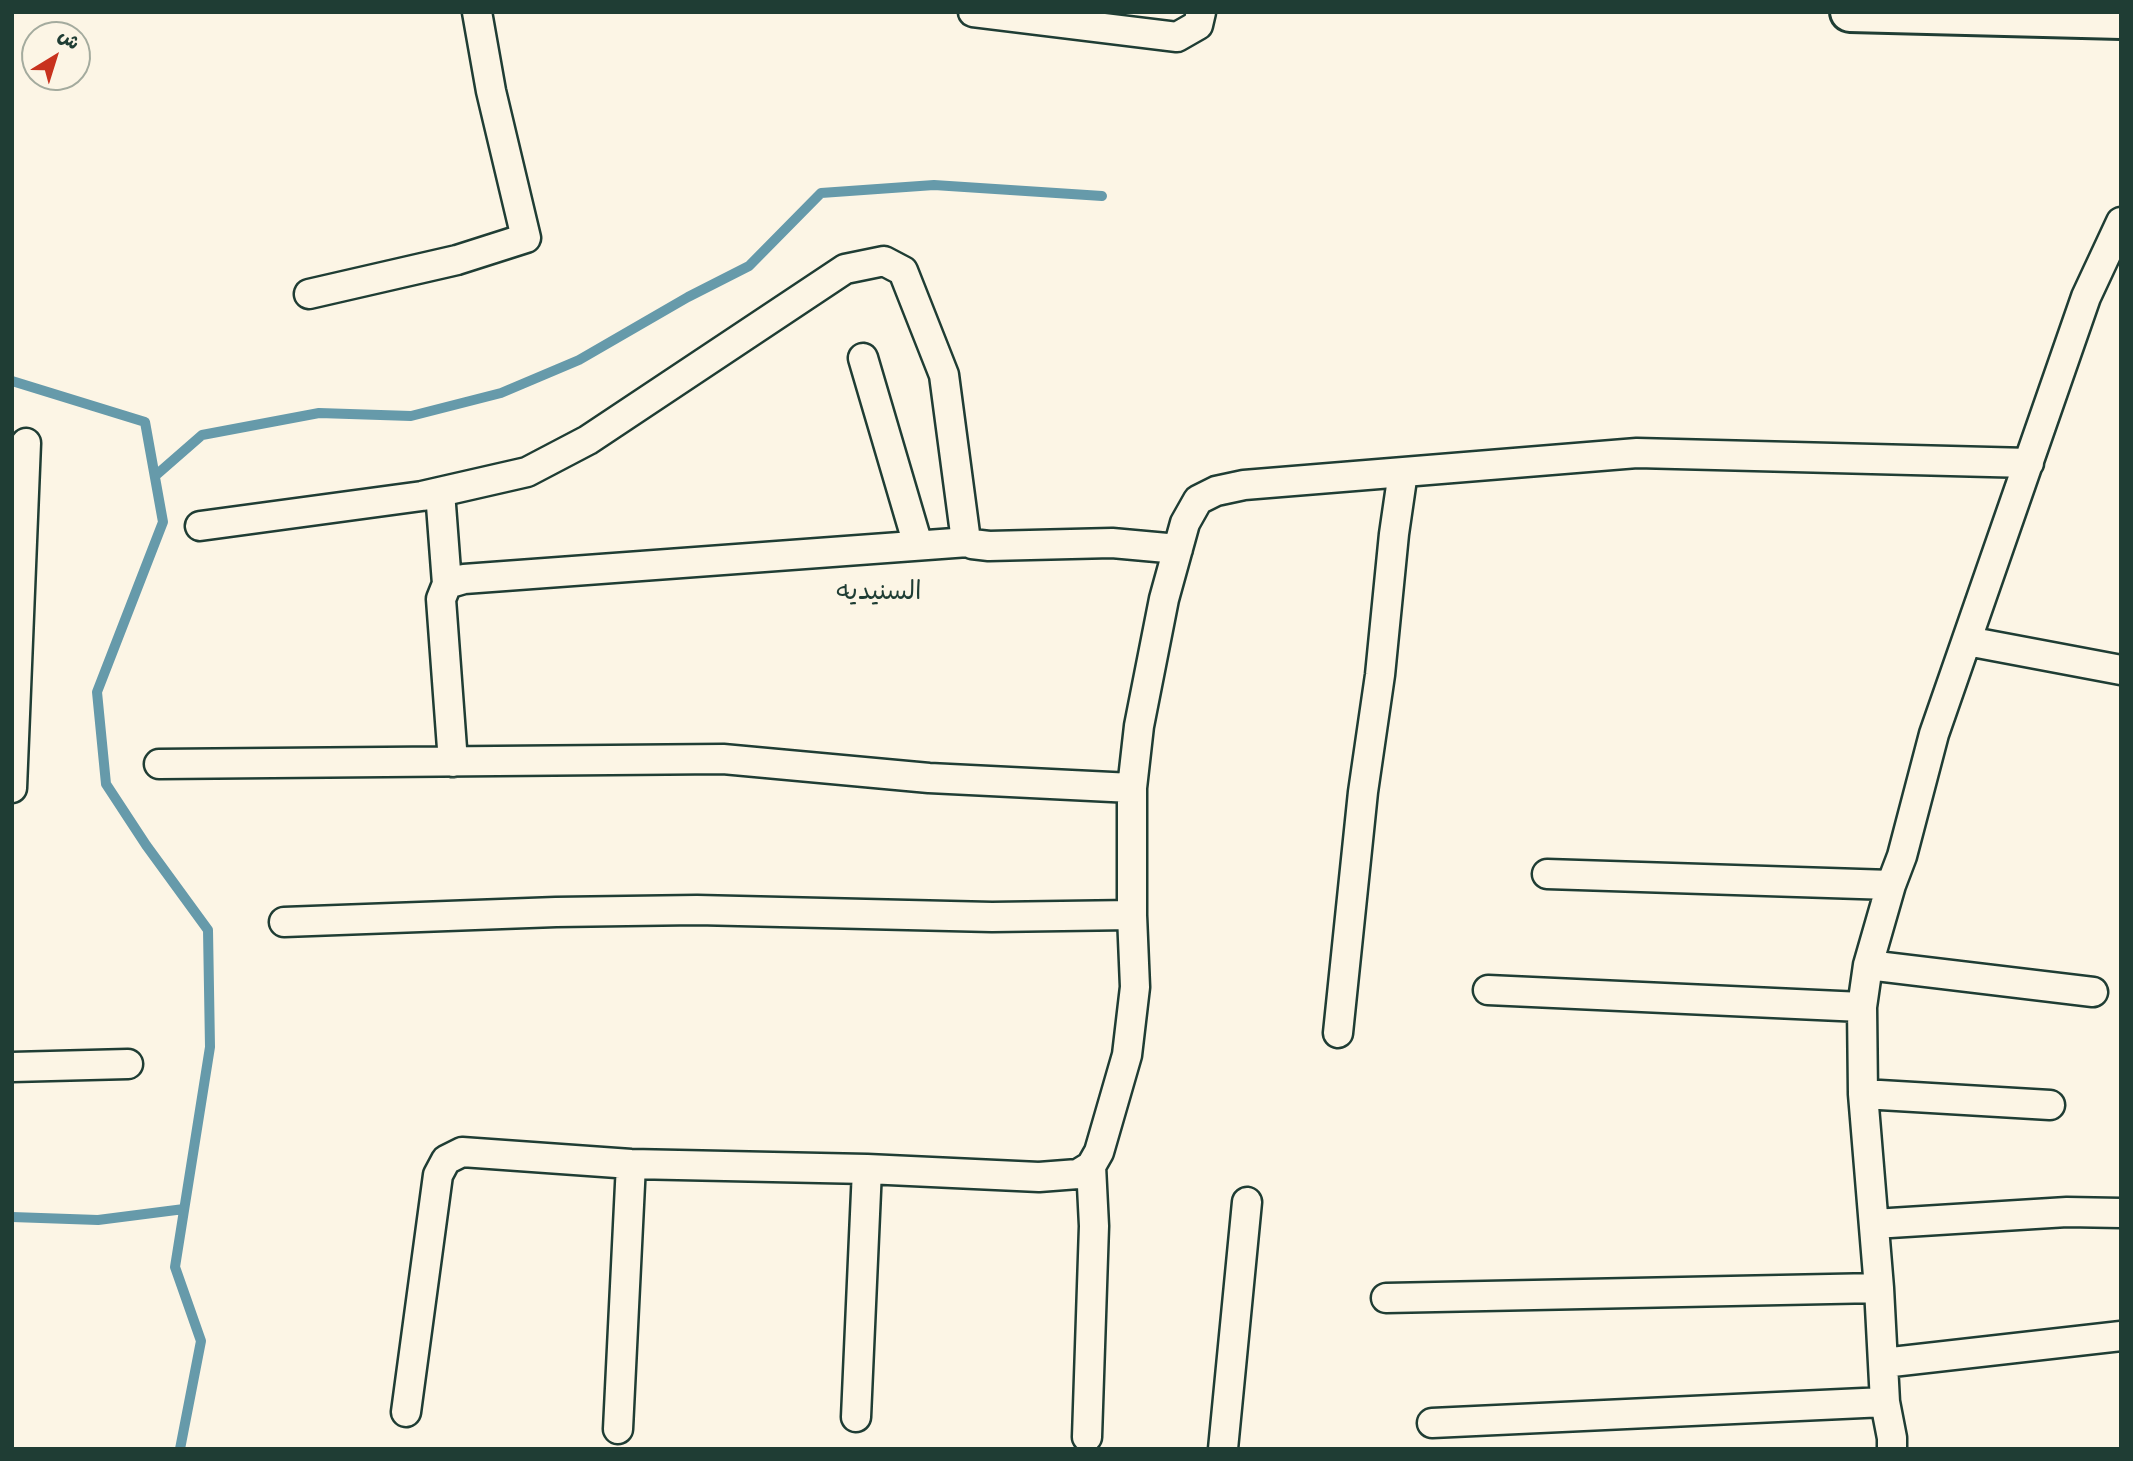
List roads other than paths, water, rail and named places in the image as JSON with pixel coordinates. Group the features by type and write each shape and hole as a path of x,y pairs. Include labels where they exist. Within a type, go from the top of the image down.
{"main road":[{"path":"1850,12 2121,19"}],"street":[{"path":"309,294 457,260 526,238 491,91 477,12"},
{"path":"973,12 1177,37 1198,25 1201,12"},
{"path":"1892,1449 1885,1402 1879,1288 1863,1094 1862,1007 1868,965 1902,856 1934,734 2087,297 2121,222"},
{"path":"200,526 422,496 527,472 588,440 845,270 884,261 903,271 944,374 965,538 968,542"},
{"path":"863,358 918,545"},
{"path":"12,788 26,443"},
{"path":"406,1412 438,1175 446,1160 462,1152 631,1164 867,1169 1039,1177 1078,1174 1091,1166 1099,1152 1128,1055 1135,987 1132,788 1139,726 1164,599 1185,523 1198,500 1216,491 1244,485 1637,453 2029,463"},
{"path":"1338,1034 1360,819 1380,675 1403,472"},
{"path":"440,492 447,584 441,599 453,762"},
{"path":"447,584 464,579 968,542 989,546 1112,543 1178,549"},
{"path":"1967,641 2121,670"},
{"path":"159,764 723,760 929,778 1132,788"},
{"path":"1547,874 1891,885"},
{"path":"284,922 697,910 992,917 1132,915"},
{"path":"1868,965 2093,992"},
{"path":"1488,990 1862,1007"},
{"path":"12,1067 128,1064"},
{"path":"1863,1094 2050,1105"},
{"path":"618,1429 631,1164"},
{"path":"1087,1437 1094,1226 1091,1166"},
{"path":"856,1417 867,1169"},
{"path":"1223,1449 1247,1202"},
{"path":"1874,1224 2067,1212 2121,1213"},
{"path":"1386,1298 1879,1288"},
{"path":"1883,1363 2121,1336"},
{"path":"1432,1423 1885,1402"}],"waterway":[{"path":"155,476 202,435 319,413 411,416 501,393 579,360 688,297 749,266 821,193 934,185 1102,196"},
{"path":"12,381 145,422 163,522 97,692 106,784 146,845 208,930 210,1047 175,1267 201,1341 180,1449"},
{"path":"12,1217 98,1220 184,1209"}],"district":[{"name":"السنيديه","path":"879,595"}]}
